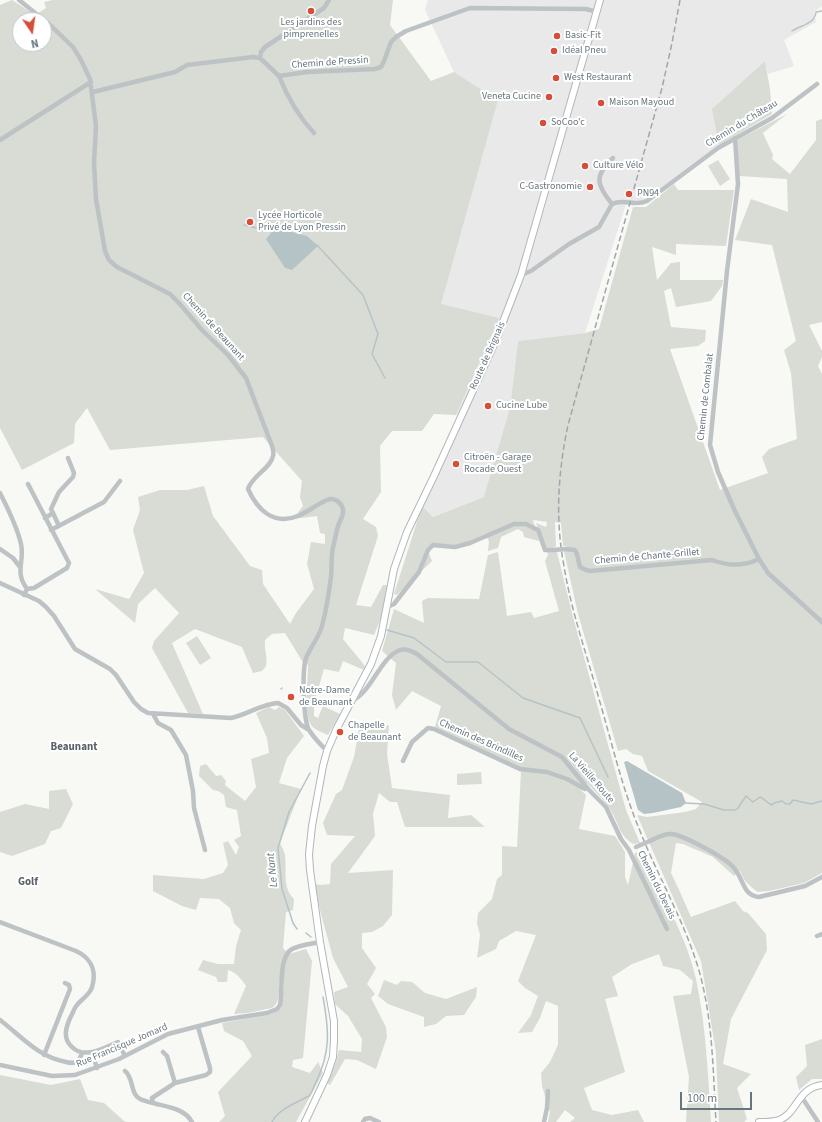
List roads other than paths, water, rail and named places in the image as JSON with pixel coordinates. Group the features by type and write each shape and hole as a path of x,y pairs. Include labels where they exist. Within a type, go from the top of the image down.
{"main road":[{"name":"Route de Brignais","path":"305,1122 327,1075 333,1057 334,1040 334,1021 320,942 309,854 312,826 323,766 327,751 337,728 371,664 381,636 394,569 407,532 496,340 521,275 600,0"},
{"path":"760,1122 773,1122 782,1119 801,1096 812,1088 822,1085"}],"street":[{"name":"Chemin de Beaunant","path":"19,0 49,24 73,47 91,82 96,126 94,164 97,205 105,251 109,260 117,267 170,294 202,330 228,355 246,378 272,446 273,456 269,463 250,483 248,489 252,498 268,515 273,518 282,519 296,517 327,500 333,499 339,502 342,507 343,515 338,525 333,550 330,585 323,625 306,658 304,668 304,709 309,730 327,751"},
{"path":"93,92 175,72 187,65 253,57 260,58 261,52 265,47 324,8 329,0"},
{"name":"Chemin de Pressin","path":"279,76 315,72 375,69 381,67 391,42 396,37 406,31 470,8 586,9 597,12"},
{"name":"Chemin de Pressin","path":"260,58 279,76 282,86 303,121 314,133"},
{"path":"0,140 91,82"},
{"name":"Chemin du Château","path":"612,204 622,202 639,204 647,201 718,148 772,118 817,84"},
{"name":"Chemin de Combalat","path":"735,138 738,184 727,271 710,445 718,472 759,560 768,573 822,622"},
{"path":"521,275 531,271 569,244 599,227 612,204 602,190 599,176 601,170 613,158"},
{"path":"59,526 51,509 59,492 73,477 74,473 68,458"},
{"path":"51,530 104,502 120,481"},
{"path":"27,589 34,588 67,568 69,563 28,484"},
{"path":"0,493 18,532 22,546 20,573 22,582 27,589"},
{"path":"45,518 53,513"},
{"name":"Chemin de Chante-Grillet","path":"387,607 394,604 419,572 428,550 433,546 455,547 470,543 514,524 526,524 538,530 545,550 575,550 580,566 590,571 712,560 726,565 738,565 759,560"},
{"path":"0,549 13,558 20,567"},
{"path":"0,583 39,601 46,607 54,616 75,649 110,669 116,675 134,702 148,713 231,718 242,716 264,705 278,702 287,708 301,725 309,730"},
{"path":"24,595 27,589"},
{"name":"La Vieille Route","path":"351,702 361,696 374,676 394,654 401,650 409,650 417,654 509,729 562,757 589,790 606,807 618,834 629,850"},
{"path":"153,714 158,722 171,730 186,755 194,808 204,850"},
{"name":"Chemin des Brindilles","path":"403,761 412,742 428,728 434,729 520,769 546,772 568,779 589,790"},
{"path":"629,850 664,835 671,834 682,837 711,851 727,861 739,874 747,891 752,896 759,896 805,886 822,877"},
{"name":"Chemin du Devais","path":"629,850 667,929"},
{"path":"0,922 82,954 91,964 93,971 93,984 90,992 76,1007 66,1027 66,1040 73,1048 82,1053 92,1053 118,1042 125,1056"},
{"name":"Rue Francisque Jomard","path":"0,1065 45,1075 75,1075 97,1068 125,1056 168,1034 222,1020 267,1013 276,1009 280,1005 283,968 287,954 292,950 320,942"},
{"path":"44,1055 70,989 69,985 65,983"},
{"path":"0,1020 33,1048 56,1060 73,1064 80,1059 82,1053"},
{"path":"153,1103 152,1098 175,1083 206,1075 210,1072 198,1027"},
{"path":"163,1052 167,1056 175,1083"},
{"path":"92,1053 97,1068"},
{"path":"125,1071 128,1074 135,1094 140,1099 182,1112 188,1116 192,1122"},
{"path":"544,1122 548,1091"},
{"path":"801,1096 818,1122"},
{"path":"363,1122 365,1119 370,1118 379,1122"}],"waterway":[{"path":"792,31 807,24 813,19 816,12 822,11"},
{"path":"244,225 273,232"},
{"path":"317,245 363,295 378,334 372,354 385,378"},
{"path":"387,630 414,638 446,662 478,662 523,698 580,718 608,777"},
{"name":"Le Nant","path":"297,929 293,923 282,889 278,848 289,812 310,773"},
{"path":"685,803 704,804 724,810 735,810 746,796 753,802 760,797 763,798 772,805 782,801 786,804 790,804 793,800 811,804 822,801"},
{"name":"Le Nant","path":"306,933 311,937"},
{"name":"Le Nant","path":"272,1122 274,1118 284,1109 309,1096 321,1071 327,1040 327,1020 323,997"}],"railway":[{"path":"680,0 662,88 568,425 560,478 559,531 571,600 623,782 647,849 680,919 700,974 708,1011 710,1029 716,1122"}],"place":[{"name":"Les jardins des pimprenelles","path":"311,11"},
{"name":"Basic-Fit","path":"557,36"},
{"name":"Idéal Pneu","path":"554,51"},
{"name":"West Restaurant","path":"556,78"},
{"name":"Veneta Cucine","path":"549,97"},
{"name":"Maison Mayoud","path":"601,103"},
{"name":"SoCoo'c","path":"543,123"},
{"name":"Culture Vélo","path":"585,166"},
{"name":"C-Gastronomie","path":"590,187"},
{"name":"PN94","path":"629,194"},
{"name":"Lycée Horticole Privé de Lyon Pressin","path":"250,222"},
{"name":"Cucine Lube","path":"488,406"},
{"name":"Citroën - Garage Rocade Ouest","path":"456,464"},
{"name":"Notre-Dame de Beaunant","path":"291,697"},
{"name":"Chapelle de Beaunant","path":"340,732"}],"district":[{"name":"Beaunant","path":"74,748"},
{"name":"Golf","path":"28,883"}]}
